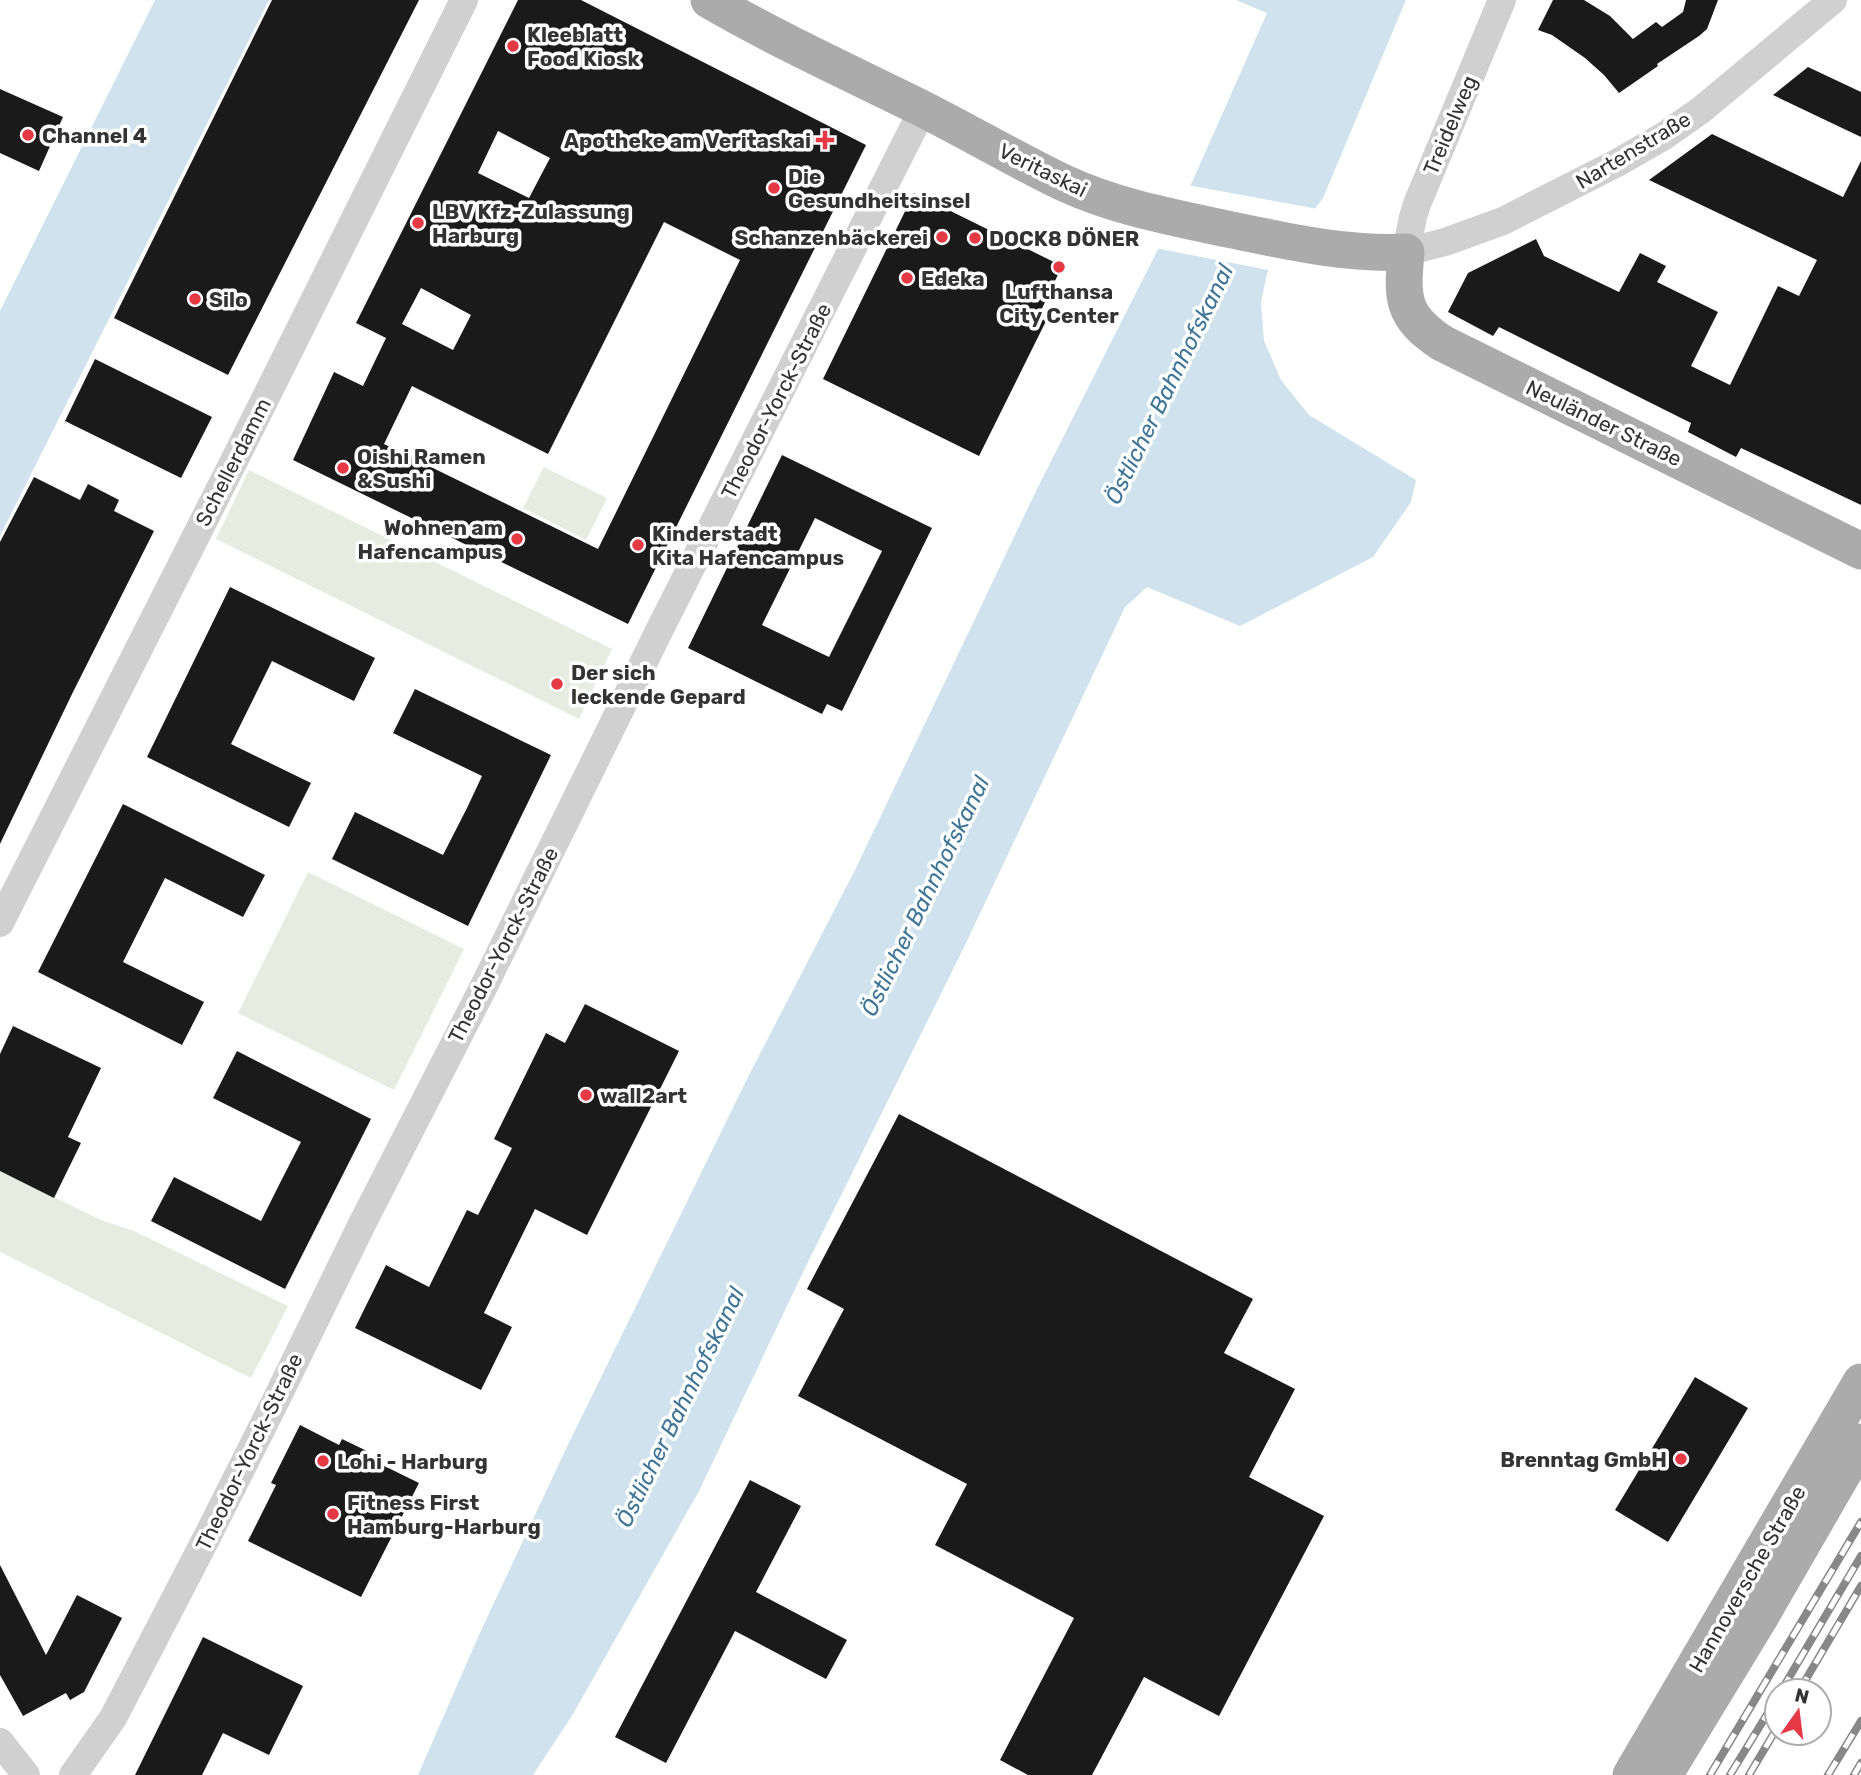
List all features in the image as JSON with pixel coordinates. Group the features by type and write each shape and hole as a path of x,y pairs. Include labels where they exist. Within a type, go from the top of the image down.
{"main road":[{"name":"Veritaskai","path":"709,0 1065,183 1111,202 1308,246 1406,252"},
{"name":"Neuländer Straße","path":"1406,252 1403,287 1406,304 1413,320 1428,334 1861,551"},
{"name":"Hannoversche Straße","path":"1630,1775 1861,1382"},
{"name":"Hannoversche Straße","path":"1664,1775 1759,1619 1861,1442"}],"street":[{"name":"Schellerdamm","path":"0,923 464,0"},
{"name":"Treidelweg","path":"1406,252 1417,204 1502,0"},
{"name":"Nartenstraße","path":"1406,252 1446,242 1503,221 1664,136 1701,110 1833,0"},
{"name":"Theodor-Yorck-Straße","path":"73,1775 113,1718 200,1550 362,1223 482,990 665,618 923,109"},
{"path":"0,1742 26,1775"}],"shaded area":[{"path":"544,467 607,498 586,540 523,508"},
{"path":"249,470 612,649 579,719 216,539"},
{"path":"308,872 464,949 394,1090 238,1013"},
{"path":"0,1171 103,1221 134,1231 288,1306 251,1378 0,1252"}],"water":[{"path":"155,0 269,0 0,536 0,311"},
{"name":"Östlicher Bahnhofskanal","path":"1236,0 1406,0 1323,198 1267,273 1261,303 1264,341 1281,380 1309,415 1416,480 1411,502 1373,557 1240,626 1147,587 1125,607 966,943 807,1264 699,1491 573,1714 533,1775 418,1775 479,1635 564,1453 749,1075 855,870 1037,489 1193,180 1267,13"}],"pier":[{"path":"1187,185 1318,209 1273,271 1155,248"}],"building":[{"path":"272,0 419,0 228,375 114,318"},
{"path":"518,0 581,0 866,145 628,624 293,460 334,372 363,386 386,338 356,323","holes":["498,131 550,158 529,198 478,173","664,222 740,260 598,549 384,444 412,386 548,454","421,288 471,315 453,350 402,324"]},
{"path":"1553,0 1584,0 1610,16 1633,39 1656,22 1662,27 1683,12 1686,0 1718,0 1707,29 1619,93 1585,58 1552,35 1538,30"},
{"path":"1808,67 1861,92 1861,137 1773,95"},
{"name":"Channel 4","path":"0,89 63,117 39,171 0,153"},
{"path":"1712,134 1843,197 1861,161 1861,505 1741,448 1736,457 1688,432 1691,423 1499,327 1493,336 1448,312 1468,273 1536,239 1544,256 1619,292 1640,253 1666,266 1657,282 1718,312 1691,366 1730,385 1778,286 1799,296 1817,260 1649,180"},
{"path":"914,193 1062,266 1038,317 1046,321 979,456 823,379"},
{"path":"95,359 212,417 181,478 65,421"},
{"path":"782,455 932,528 842,711 827,704 822,714 688,648","holes":["815,518 882,551 829,657 762,625"]},
{"path":"34,477 80,500 88,484 119,500 114,511 154,531 0,844 0,542"},
{"path":"230,587 375,658 354,701 272,661 231,744 311,783 289,827 147,757"},
{"path":"415,689 551,755 468,926 332,859 355,812 443,855 467,808 482,776 393,733"},
{"path":"123,804 265,875 243,917 165,878 123,962 204,1002 182,1045 38,972"},
{"path":"585,1004 679,1051 587,1235 535,1209 484,1313 512,1327 481,1390 355,1328 386,1265 429,1287 467,1210 478,1215 512,1148 494,1139 546,1033 565,1043"},
{"path":"13,1026 101,1068 68,1137 81,1143 54,1198 0,1171 0,1054"},
{"path":"237,1051 371,1119 285,1289 151,1221 174,1177 261,1221 301,1142 213,1098"},
{"path":"899,1114 1253,1299 1224,1353 1295,1389 1249,1477 1324,1516 1219,1716 1144,1677 1092,1775 1028,1775 1000,1760 1074,1618 935,1545 967,1484 798,1396 844,1309 807,1289"},
{"name":"Brenntag GmbH","path":"1695,1377 1748,1408 1668,1542 1615,1510"},
{"name":"Fitness First Hamburg-Harburg","path":"300,1425 339,1445 342,1439 367,1451 364,1456 419,1483 361,1597 248,1541 276,1485 271,1483"},
{"path":"750,1480 801,1506 756,1592 847,1640 826,1679 735,1631 666,1763 615,1737"},
{"path":"0,1565 46,1655 77,1595 122,1618 84,1692 70,1700 66,1693 23,1716 0,1675"},
{"path":"203,1637 303,1686 269,1755 223,1733 202,1775 135,1775"}],"railway":[{"path":"1710,1775 1861,1522"},
{"path":"1789,1677 1861,1556"},
{"path":"1807,1677 1861,1586"},
{"path":"1730,1775 1763,1721"},
{"path":"1828,1775 1861,1721"},
{"path":"1749,1775 1766,1747"},
{"path":"1854,1775 1861,1763"}],"place":[{"name":"Kleeblatt Food Kiosk","path":"513,46"},
{"name":"Channel 4","path":"28,135"},
{"name":"Apotheke am Veritaskai","path":"825,140"},
{"name":"Die Gesundheitsinsel","path":"774,188"},
{"name":"LBV Kfz-Zulassung Harburg","path":"418,223"},
{"name":"Schanzenbäckerei","path":"942,237"},
{"name":"DOCK8 DÖNER","path":"975,238"},
{"name":"Lufthansa City Center","path":"1059,267"},
{"name":"Edeka","path":"907,278"},
{"name":"Silo","path":"195,299"},
{"name":"Oishi Ramen &Sushi","path":"343,468"},
{"name":"Wohnen am Hafencampus","path":"517,539"},
{"name":"Kinderstadt Kita Hafencampus","path":"638,545"},
{"name":"Der sich leckende Gepard","path":"557,684"},
{"name":"wall2art","path":"586,1095"},
{"name":"Brenntag GmbH","path":"1681,1459"},
{"name":"Lohi - Harburg","path":"323,1461"},
{"name":"Fitness First Hamburg-Harburg","path":"333,1514"}]}
